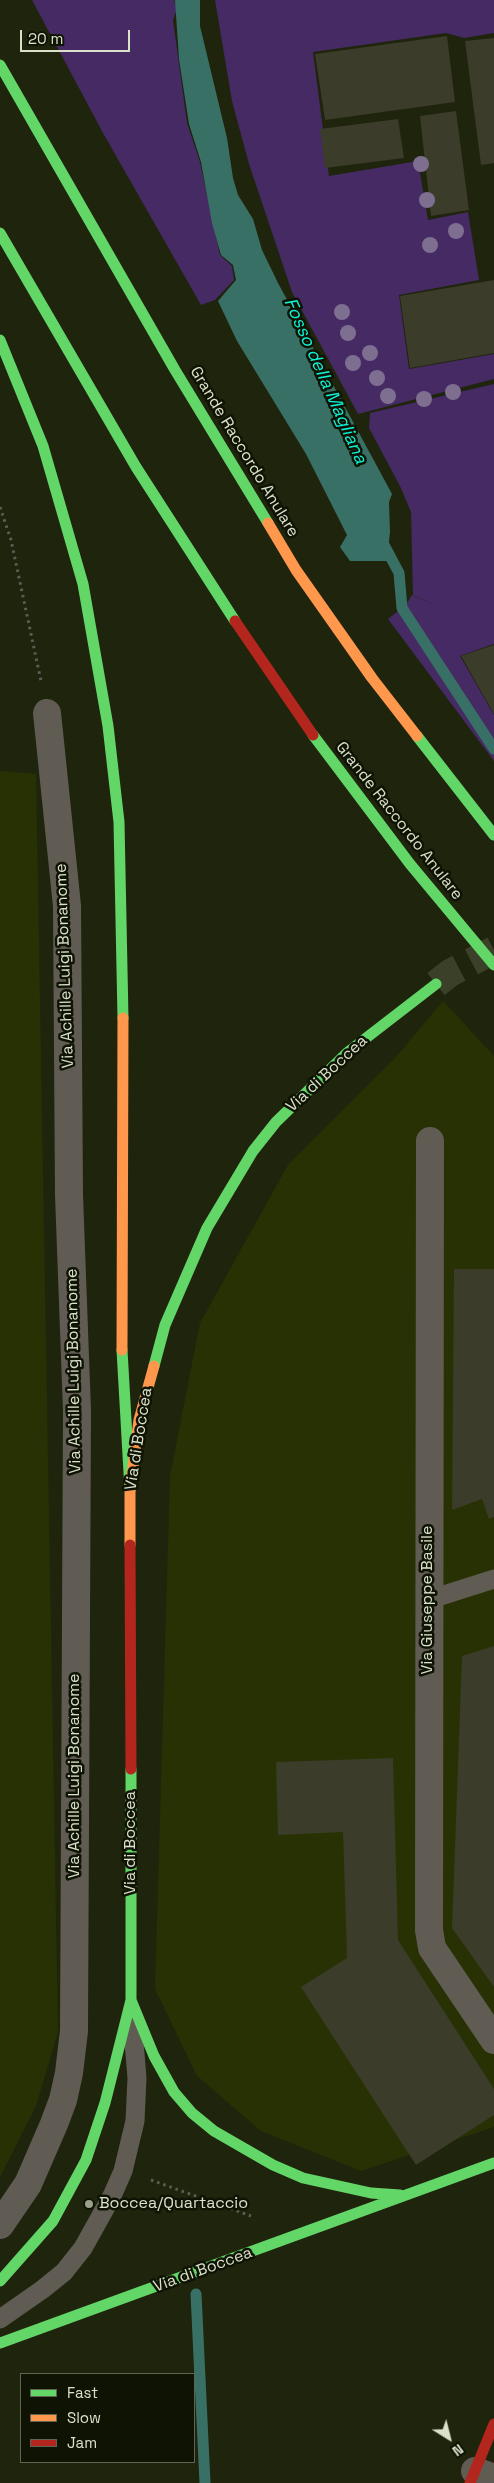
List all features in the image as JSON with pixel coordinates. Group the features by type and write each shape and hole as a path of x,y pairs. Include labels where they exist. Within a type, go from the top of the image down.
{"main road":[{"name":"Grande Raccordo Anulare","path":"0,65 175,370 296,570 372,678 494,835"},
{"name":"Grande Raccordo Anulare","path":"0,233 136,467 235,621 320,746 410,864 494,965"},
{"path":"0,340 43,446 83,584 108,726 119,822 123,979 121,1336 130,1490"},
{"name":"Via di Boccea","path":"0,2281 53,2221 86,2160 105,2103 131,2000 130,1490 139,1420 157,1350 176,1297 221,1201 253,1151 276,1122 308,1089 387,1020 436,984"},
{"name":"Via di Boccea","path":"131,2000 154,2056 170,2086 192,2113 214,2131 273,2165 303,2178 371,2193 406,2195"},
{"name":"Via di Boccea","path":"0,2343 494,2163"},
{"path":"480,2477 494,2424"}],"street":[{"name":"Via Achille Luigi Bonanome","path":"0,2225 28,2184 54,2124 65,2091 74,2031 77,1411 69,1194 66,906 47,714"},
{"name":"Via Giuseppe Basile","path":"430,1140 428,1600 430,1939 432,1948 494,2040"}],"lane":[{"path":"428,1600 494,1579"},
{"name":"Via di Boccea","path":"0,2319 30,2299 64,2272 83,2248 99,2221 123,2171 131,2145 136,2113 137,2078 131,2000"}],"path":[{"path":"0,507 19,576 47,714"},
{"path":"123,2171 247,2214 263,2222 274,2244"}],"shaded area":[{"path":"32,0 174,0 177,9 173,20 187,123 200,162 220,255 232,266 234,280 215,300 201,305 103,133"},
{"path":"215,0 494,0 494,33 464,38 446,33 313,52 329,176 418,161 428,220 468,212 479,280 399,295 409,369 494,354 494,379 358,414 292,292 249,164 232,101"},
{"path":"494,384 494,644 460,656 494,715 494,761 388,619 406,605 412,595 442,608 413,595 411,512 400,486 369,428 370,413"},
{"path":"0,771 36,774 58,2032 36,2106 0,2177"},
{"path":"443,1001 494,1056 494,2127 361,2171 261,2131 197,2076 155,1989 170,1476 200,1323 288,1165 396,1057"}],"water":[{"path":"175,0 200,0 200,26 227,138 233,178 238,195 253,219 262,250 278,283 392,494 389,502 390,532 387,561 350,561 340,547 347,535 306,454 237,341 218,301 236,280 233,265 221,255 212,223 201,162 189,124 179,59"}],"building":[{"path":"447,36 455,102 325,120 315,54"},
{"path":"494,38 494,163 481,165 465,41"},
{"path":"456,111 469,210 431,216 420,116"},
{"path":"398,119 404,158 325,168 320,129"},
{"path":"494,280 494,353 410,368 400,296"},
{"path":"494,645 494,714 461,656"},
{"path":"454,1269 494,1269 494,1517 489,1519 482,1499 452,1510"},
{"path":"494,1646 494,1987 452,1928 462,1656"},
{"path":"393,1758 398,1940 494,2089 494,2115 416,2165 301,1987 347,1958 343,1832 278,1835 276,1762"}],"waterway":[{"name":"Fosso della Magliana","path":"381,539 399,573 402,608 494,749"},
{"path":"196,2294 205,2483"}],"tunnel":[{"path":"436,984 450,973 494,950"}],"traffic: fast":[{"path":"0,65 175,370 268,523"},
{"path":"0,233 136,467 235,621"},
{"path":"0,340 43,446 83,584 108,726 119,822 123,1018"},
{"path":"313,735 410,864 494,965"},
{"path":"417,736 494,835"},
{"path":"154,1366 165,1325 207,1228 253,1151 276,1122 348,1052 436,984"},
{"path":"122,1350 130,1490"},
{"path":"0,2281 53,2221 86,2160 105,2103 131,2000 131,1769"},
{"path":"131,2000 154,2056 174,2092 192,2113 214,2131 273,2165 303,2178 371,2193 400,2195"},
{"path":"0,2343 494,2163"}],"traffic: slow":[{"path":"268,523 296,570 372,678 417,736"},
{"path":"122,1350 123,1018"},
{"path":"130,1545 130,1490 139,1420 154,1366"}],"traffic: jam":[{"path":"235,621 313,735"},
{"path":"130,1545 131,1769"},
{"path":"470,2483 494,2424"}],"place":[{"name":"Boccea/Quartaccio","path":"89,2204"}]}
